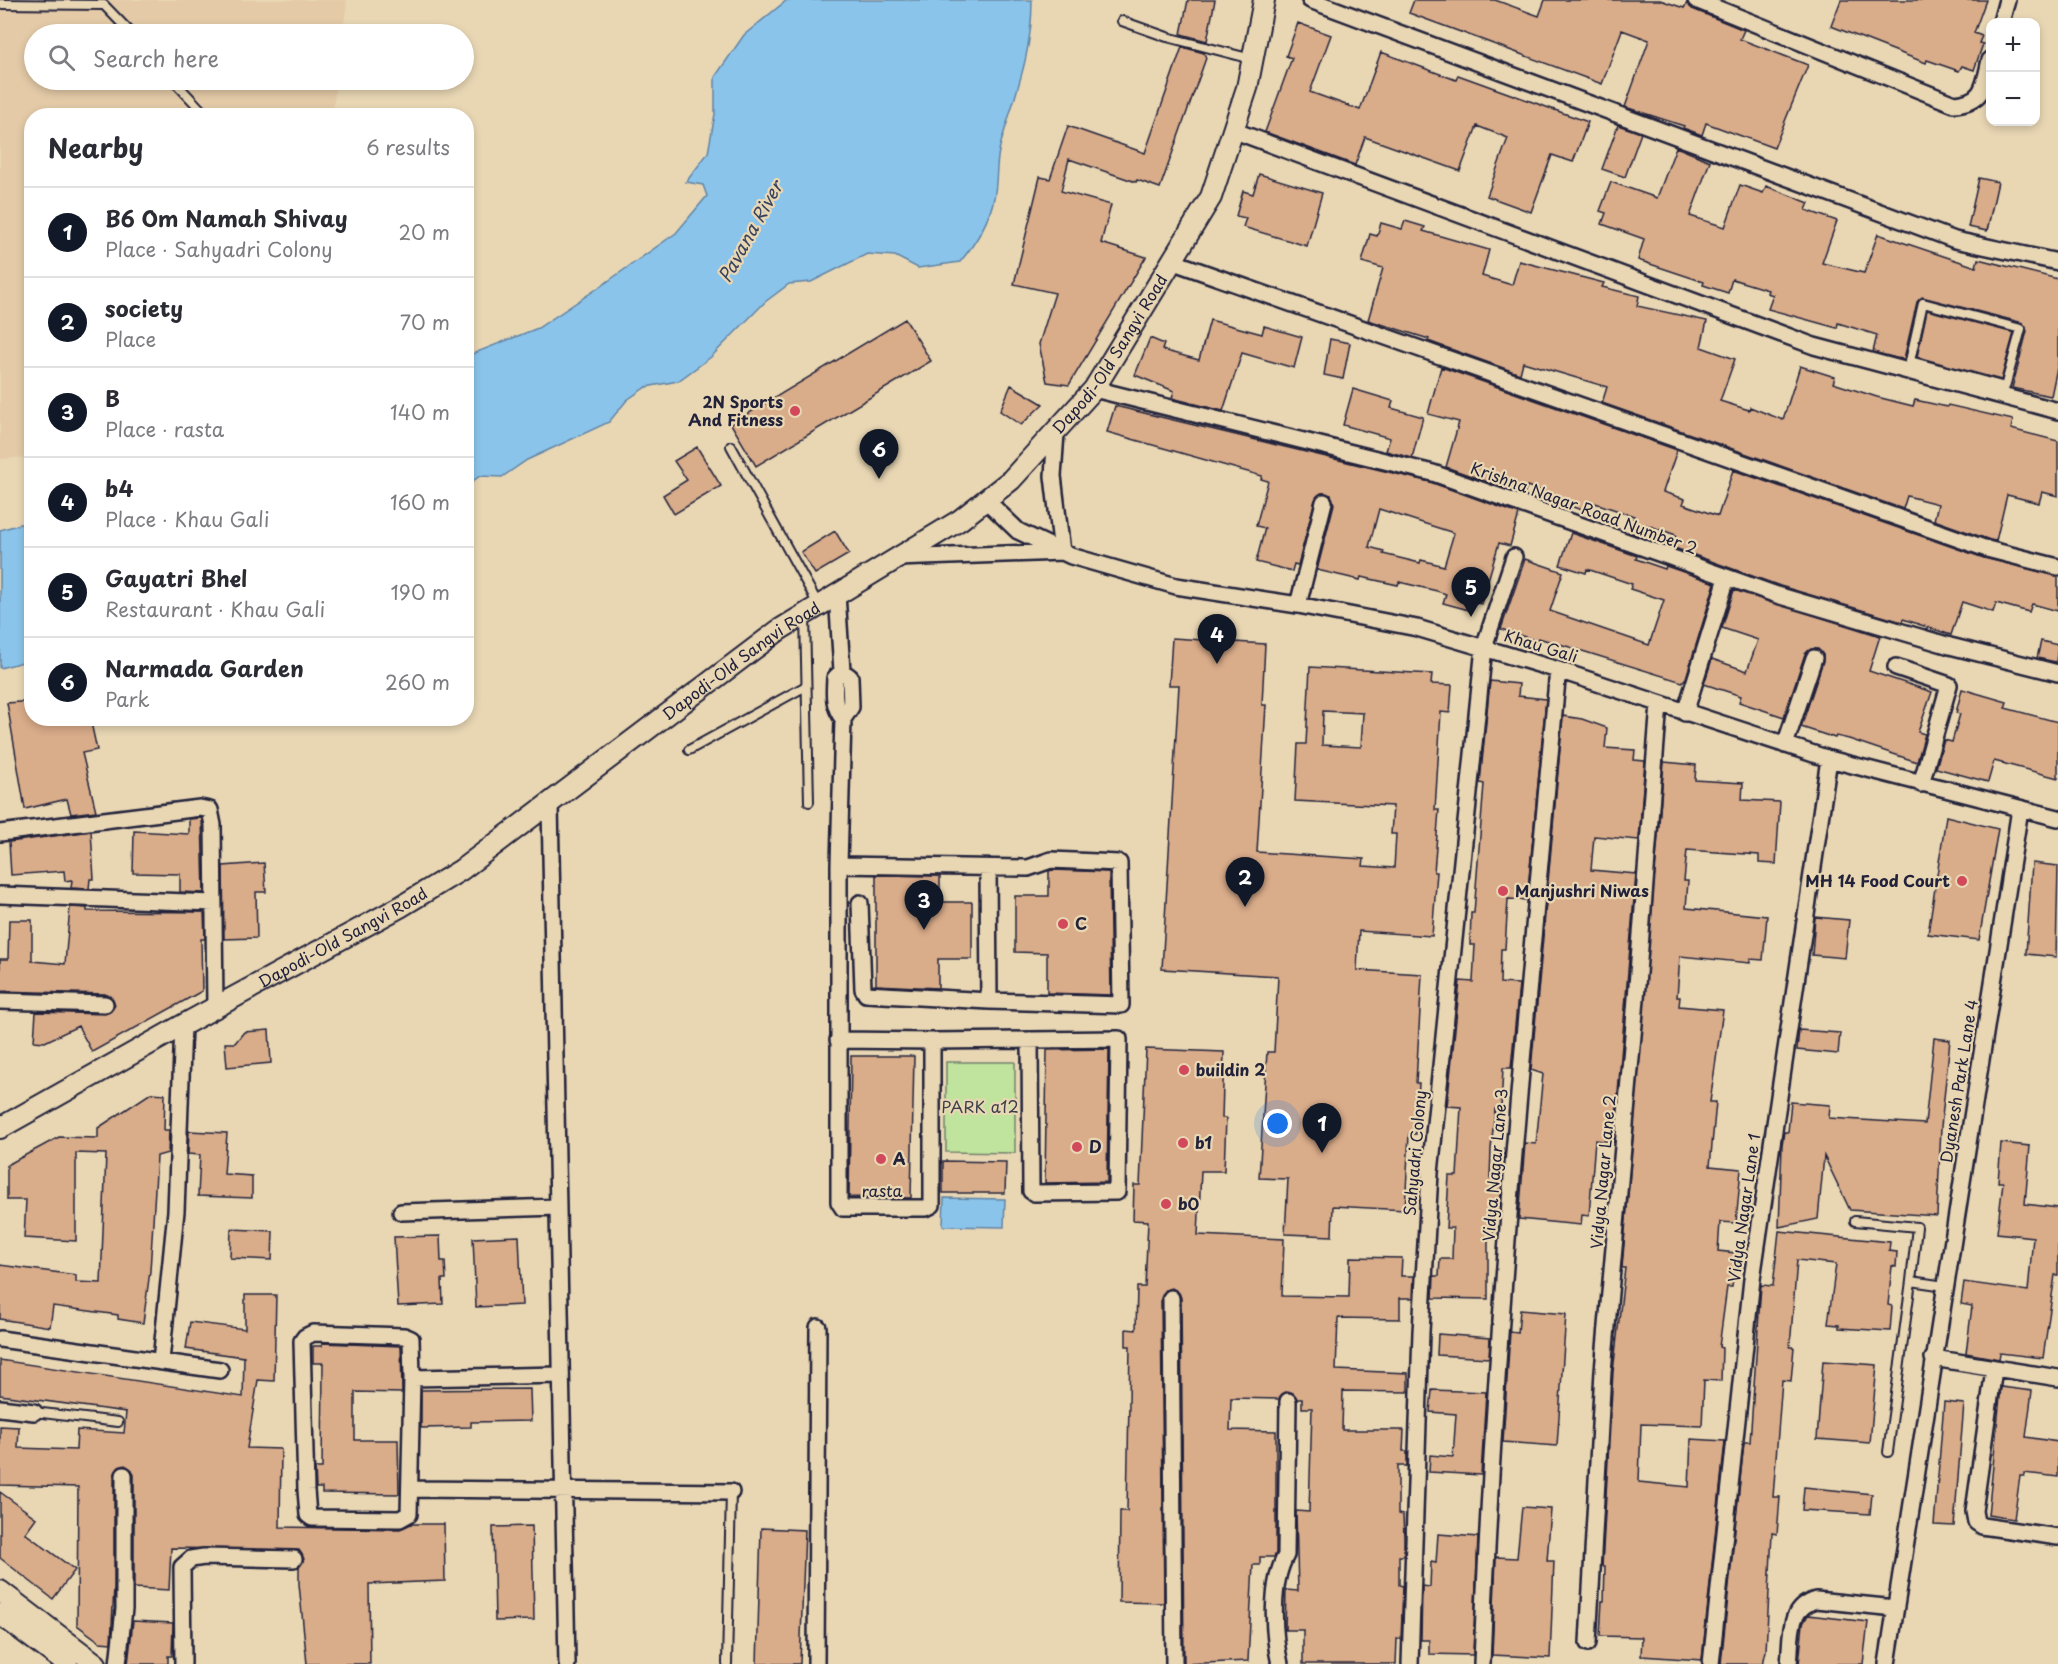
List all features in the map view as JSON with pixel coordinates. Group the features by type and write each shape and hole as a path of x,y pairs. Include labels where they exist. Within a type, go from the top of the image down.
{"street":[{"name":"Dapodi-Old Sangvi Road","path":"0,1128 183,1024 400,907 461,870 779,630 960,520 1011,480 1094,389 1211,197 1235,131 1253,60 1264,0"},
{"path":"1310,0 1955,240 2058,261"},
{"path":"1696,0 1953,104 1969,103 1981,93 1987,72"},
{"path":"2002,18 2007,0"},
{"path":"1235,131 1814,346 1958,379 2058,411"},
{"path":"1171,261 1987,549 2058,567"},
{"name":"Krishna Nagar Road Number 2","path":"1094,389 1433,473 1727,578 1940,643 2058,673"},
{"path":"896,559 1062,552 1053,476 1056,433"},
{"name":"Khau Gali","path":"986,500 1018,531 1062,552 1176,586 1298,605 1418,628 1558,670 1829,759 2058,818"},
{"path":"1298,605 1324,502"},
{"name":"Sahyadri Colony","path":"1410,1664 1421,1332 1430,1173 1484,647 1514,557"},
{"path":"1685,713 1727,578"},
{"name":"rasta","path":"837,594 842,671 834,678 834,690 835,708 843,719 838,865 839,1202 845,1209 926,1208 932,1205 932,1041"},
{"path":"1785,745 1814,658"},
{"path":"1896,667 1949,685 1921,784"},
{"name":"Vidya Nagar Lane 3","path":"1482,1664 1496,1374 1509,1200 1558,670"},
{"name":"Vidya Nagar Lane 2","path":"1588,1643 1603,1371 1634,1024 1659,704"},
{"name":"Vidya Nagar Lane 1","path":"1711,1664 1752,1279 1829,759"},
{"path":"550,805 567,1664"},
{"path":"0,833 207,809 212,814 215,1007"},
{"name":"Dyanesh Park Lane 4","path":"1887,1664 2020,809"},
{"path":"838,865 988,868 1034,867 1051,860 1119,863 1123,1002 1119,1006 866,994 863,989 860,903"},
{"path":"988,868 989,1001"},
{"path":"0,895 214,903"},
{"path":"0,1001 105,1005"},
{"path":"161,1361 176,1211 183,1024"},
{"path":"838,1040 1117,1039 1121,1041 1116,1193 1035,1193 1031,1191 1030,1040"},
{"path":"401,1212 558,1207"},
{"path":"1171,1298 1174,1664"},
{"path":"816,1664 818,1327"},
{"path":"313,1333 404,1336 411,1340 412,1378 409,1514 400,1519 312,1518 308,1515 306,1490 302,1341 313,1333"},
{"path":"0,1339 220,1370"},
{"path":"1933,1358 2058,1378"},
{"path":"1994,1369 1974,1511 1976,1522 1982,1526 2058,1537"},
{"path":"412,1378 561,1375"},
{"path":"1280,1664 1273,1633 1279,1568 1286,1555 1288,1401"},
{"path":"0,1408 34,1412"},
{"path":"118,1664 124,1609 124,1475"},
{"path":"416,1489 731,1492"},
{"path":"183,1664 182,1567 191,1560 204,1557 294,1559"},
{"path":"0,1591 96,1664"},
{"path":"1789,1664 1793,1620 1797,1609 1806,1603 1816,1600 1895,1608"},
{"path":"0,1614 64,1663"},
{"path":"64,1638 64,1663"}],"lane":[{"path":"0,4 104,4 123,24"},
{"path":"1122,21 1167,37 1253,60"},
{"path":"182,90 199,108"},
{"path":"1923,303 2021,329 2005,387 1958,379 1910,361 1923,303"},
{"path":"731,446 812,610 806,686 809,802"},
{"path":"689,750 806,686"},
{"path":"1855,1221 1917,1227 1888,1452"},
{"path":"1911,1281 1945,1286"},
{"path":"34,1412 118,1422"},
{"path":"727,1664 731,1492"}],"shaded area":[{"path":"0,0 347,0 344,24 24,24 24,90 336,90 333,108 24,108 24,457 0,459"}],"green space":[{"name":"PARK a12","path":"946,1062 1015,1062 1015,1153 946,1152"}],"water":[{"name":"Pavana River","path":"787,0 1032,0 1026,56 999,150 994,198 989,216 976,240 960,262 918,268 895,256 867,254 811,282 789,284 765,302 711,357 678,381 646,387 627,400 609,422 527,460 502,477 480,476 474,480 474,353 538,328 676,233 707,196 703,185 686,182 708,153 715,114 715,77 744,35"},
{"path":"24,523 24,662 0,668 0,530"},
{"path":"944,1198 1005,1199 1004,1227 943,1226"}],"building":[{"path":"1188,0 1215,0 1207,41 1181,34"},
{"path":"1414,0 1495,0 1539,16 1545,0 1660,0 1684,8 1687,3 1692,9 1744,30 1740,39 1808,65 1774,148 1706,123 1702,135 1683,128 1684,126 1625,107 1649,40 1622,30 1602,84 1409,13"},
{"path":"1841,0 1986,0 1974,33 1982,36 1979,43 1983,44 1974,70 1962,66 1959,71 1927,60 1926,63 1831,26"},
{"path":"1298,23 1331,35 1310,92 1360,110 1381,52 1456,80 1458,75 1588,122 1573,162 1552,155 1531,212 1487,196 1508,138 1477,126 1460,171 1365,137 1355,165 1265,132 1292,58 1286,56"},
{"path":"1182,47 1204,53 1206,58 1160,188 1069,159 1061,191 1111,205 1101,243 1146,257 1069,385 1047,382 1039,344 1055,293 1014,284 1040,177 1050,179 1068,126 1145,153"},
{"path":"1618,125 1641,133 1625,177 1602,169"},
{"path":"1676,147 1710,161 1690,216 1725,227 1740,185 1763,193 1766,186 1809,203 1806,210 1837,221 1822,263 1864,273 1878,234 1976,267 1978,259 2058,279 2058,363 2051,396 2012,388 2027,331 2023,323 1922,297 1917,302 1904,359 1896,358 1873,352 1877,335 1838,323 1837,328 1768,309 1773,295 1767,293 1768,290 1732,279 1728,293 1703,285 1704,282 1638,260 1644,239 1602,224 1606,213 1600,211 1611,182 1657,198"},
{"path":"1259,174 1322,193 1307,246 1243,227 1246,218 1236,216 1243,191 1253,194"},
{"path":"1979,178 1998,182 1987,231 1968,227"},
{"path":"1405,221 1425,227 1423,231 1489,250 1482,276 1512,285 1519,261 1604,283 1602,287 1639,296 1637,306 1707,321 1701,347 1735,359 1720,401 1749,410 1750,407 1783,420 1800,366 1835,377 1833,383 1877,397 1913,406 1915,400 1947,407 1948,405 2013,420 2011,429 2058,441 2058,496 2042,492 2039,503 2007,495 1996,541 1990,540 1934,520 1938,504 1907,496 1903,509 1602,403 1607,387 1523,362 1520,374 1428,341 1429,339 1368,320 1383,268 1362,262 1370,234 1377,236 1381,223 1402,229"},
{"path":"1927,310 2014,333 2001,380 1917,357"},
{"path":"905,319 931,361 756,466 731,424"},
{"path":"1210,320 1262,334 1264,326 1302,337 1294,368 1242,353 1223,411 1172,398 1174,391 1135,375 1150,338 1164,344 1162,350 1199,360"},
{"path":"1330,339 1350,343 1343,379 1324,375"},
{"path":"1441,367 1677,450 1663,492 1685,499 1683,504 1718,516 1733,470 1984,558 2058,576 2058,611 2032,604 2029,612 1996,603 1993,612 1962,602 1951,635 1903,619 1902,622 1780,586 1672,547 1676,535 1647,525 1643,537 1629,532 1634,516 1589,501 1585,511 1558,502 1559,497 1527,486 1524,495 1446,467 1459,422 1428,414"},
{"path":"1011,385 1043,404 1021,425 1000,411"},
{"path":"1353,389 1393,401 1391,408 1423,417 1412,458 1386,451 1390,438 1343,425"},
{"path":"1115,406 1430,482 1519,514 1510,546 1499,543 1481,604 1471,602 1469,610 1443,603 1446,594 1437,591 1399,582 1398,585 1361,577 1360,580 1317,570 1334,504 1331,495 1322,493 1315,500 1298,565 1294,564 1292,571 1256,562 1265,528 1256,526 1268,481 1261,479 1262,476 1107,432","holes":["1379,509 1454,533 1444,566 1383,554 1384,551 1369,547"]},
{"path":"697,447 721,486 674,514 663,495 687,480 674,461"},
{"path":"835,531 849,554 815,574 801,552"},
{"path":"1571,533 1637,556 1636,559 1665,569 1666,566 1715,583 1686,678 1682,682 1563,645 1538,638 1537,641 1501,629 1525,559 1563,572 1550,611 1649,645 1664,600 1630,589 1632,584 1587,569 1586,573 1560,565"},
{"path":"1734,590 1880,636 1869,671 1932,692 1918,732 1925,734 1917,762 1849,739 1836,736 1835,738 1801,727 1823,661 1823,655 1818,649 1811,649 1805,654 1784,717 1739,702 1741,696 1704,684 1712,659 1747,671 1758,640 1722,628"},
{"path":"1172,638 1265,644 1262,705 1266,705 1257,852 1364,859 1363,866 1394,868 1396,834 1391,834 1393,806 1295,801 1298,744 1306,744 1310,667 1432,674 1431,684 1452,685 1450,713 1441,712 1435,810 1439,810 1434,872 1437,872 1432,936 1359,931 1357,970 1422,974 1416,1083 1419,1083 1416,1134 1409,1134 1405,1210 1333,1206 1332,1236 1285,1234 1288,1179 1259,1178 1267,1052 1274,1052 1278,976 1162,969 1179,685 1169,685","holes":["1323,711 1363,713 1361,747 1322,745"]},
{"path":"2041,641 2058,645 2056,662 2037,658"},
{"path":"1490,681 1519,684 1518,696 1546,699 1527,900 1508,899 1505,949 1501,949 1500,983 1519,984 1511,1068 1503,1068 1501,1109 1495,1109 1491,1149 1490,1178 1502,1179 1499,1218 1494,1217 1493,1239 1488,1239 1488,1299 1433,1298 1434,1276 1439,1276 1440,1259 1452,1259 1453,1228 1446,1228 1449,1176 1457,1176 1461,1107 1447,1106 1460,981 1473,982 1475,945 1470,945 1471,913 1474,913 1484,784 1480,783"},
{"path":"1962,689 2007,702 2005,708 2058,722 2058,778 1994,761 1988,782 1936,768 1944,740 1952,742 1960,714 1956,713"},
{"path":"24,702 24,726 92,726 97,750 82,753 96,811 71,814 67,799 25,809 7,703"},
{"path":"1563,716 1582,719 1607,728 1605,748 1635,750 1634,760 1645,761 1639,840 1594,836 1591,870 1636,874 1614,1142 1595,1140 1589,1216 1582,1215 1581,1225 1519,1219 1525,1143 1536,1144 1543,1074 1531,1070"},
{"path":"1664,762 1696,765 1695,780 1743,783 1742,800 1780,802 1776,864 1759,863 1759,855 1687,850 1684,881 1688,881 1686,908 1767,916 1763,960 1750,959 1750,963 1680,956 1677,997 1680,997 1679,1006 1723,1010 1710,1102 1716,1102 1710,1166 1741,1169 1736,1223 1720,1222 1718,1251 1736,1253 1732,1287 1727,1287 1719,1347 1722,1348 1721,1381 1704,1380 1702,1426 1641,1424 1639,1482 1689,1487 1691,1439 1725,1441 1702,1660 1641,1656 1642,1637 1600,1636 1602,1601 1604,1601 1605,1566 1602,1566 1613,1372 1625,1268 1622,1268"},
{"name":"MH 14 Food Court","path":"1946,816 1998,829 1979,940 1928,934"},
{"path":"202,818 204,893 180,892 180,874 133,873 134,831 189,834 189,819"},
{"path":"91,831 94,879 90,879 89,889 71,888 72,880 65,881 64,871 11,875 9,842"},
{"path":"264,863 266,892 256,892 257,938 224,939 223,866"},
{"path":"2032,863 2058,866 2056,957 2026,954"},
{"name":"C","path":"1049,871 1109,872 1111,995 1047,993 1047,953 1015,952 1015,896 1049,896"},
{"path":"876,875 940,876 940,902 972,902 972,959 938,959 938,988 876,985"},
{"path":"70,907 87,908 87,911 204,912 205,939 201,939 202,991 92,1052 78,1026 45,1042 34,1041 36,1012 105,1014 110,1012 115,1005 113,999 105,994 0,991 0,959 8,959 9,920 32,920 32,961 65,964"},
{"path":"1815,917 1849,920 1845,958 1812,955"},
{"path":"269,1030 271,1063 227,1067 225,1043 235,1043 244,1032"},
{"path":"1799,1030 1840,1033 1838,1054 1797,1050"},
{"path":"1934,1038 1950,1040 1941,1127 1937,1216 1850,1210 1824,1156 1818,1219 1779,1227 1782,1145 1784,1132 1788,1132 1791,1102 1830,1105 1829,1118 1925,1124"},
{"name":"D","path":"1109,1049 1107,1182 1045,1183 1047,1050"},
{"path":"1146,1049 1224,1052 1222,1118 1226,1118 1224,1171 1201,1171 1198,1235 1284,1239 1282,1296 1349,1297 1350,1257 1402,1258 1401,1276 1414,1276 1413,1298 1400,1298 1400,1319 1338,1318 1336,1370 1408,1373 1408,1392 1343,1391 1342,1430 1404,1430 1403,1451 1407,1451 1407,1466 1398,1466 1398,1514 1403,1515 1404,1556 1399,1556 1399,1585 1403,1586 1401,1639 1397,1639 1396,1664 1303,1664 1303,1630 1285,1630 1286,1590 1298,1591 1296,1511 1309,1512 1312,1408 1302,1408 1302,1399 1297,1399 1293,1393 1288,1391 1279,1399 1231,1398 1230,1430 1276,1431 1276,1553 1274,1557 1260,1557 1260,1565 1253,1565 1248,1661 1184,1664 1181,1298 1179,1293 1172,1288 1166,1290 1161,1298 1164,1603 1119,1602 1120,1511 1127,1511 1130,1346 1126,1346 1126,1329 1136,1330 1137,1287 1145,1287 1148,1221 1133,1220 1134,1185 1140,1185"},
{"name":"A","path":"851,1056 914,1056 911,1198 849,1197"},
{"path":"151,1093 165,1094 164,1130 169,1130 168,1153 157,1156 150,1271 143,1323 118,1319 118,1315 53,1306 50,1327 0,1319 0,1265 76,1275 76,1282 101,1283 106,1154 76,1153 76,1241 24,1238 26,1200 7,1200 7,1165 59,1137 98,1138 98,1128"},
{"path":"189,1131 227,1133 224,1174 252,1176 252,1198 198,1196 200,1155 188,1154"},
{"path":"2001,1143 2030,1146 2025,1204 2058,1208 2058,1275 2055,1275 2043,1358 2000,1353 1999,1359 1966,1353 1972,1306 1961,1304 1964,1282 2028,1291 2033,1237 1997,1233 2003,1182 1998,1182"},
{"path":"943,1161 1006,1162 1005,1193 943,1193"},
{"path":"231,1229 273,1231 272,1260 230,1258"},
{"path":"1779,1231 1890,1242 1889,1251 1897,1252 1896,1267 1892,1266 1888,1305 1892,1306 1890,1331 1839,1328 1839,1325 1828,1324 1836,1264 1797,1260 1790,1347 1794,1347 1791,1381 1782,1380 1773,1497 1780,1497 1777,1534 1772,1533 1766,1651 1763,1664 1721,1664 1744,1442 1750,1442 1761,1285 1773,1286"},
{"path":"440,1236 441,1261 445,1261 446,1279 442,1279 443,1304 398,1306 394,1237"},
{"path":"519,1236 522,1305 476,1307 473,1238"},
{"path":"245,1295 276,1295 274,1381 258,1380 247,1448 281,1449 280,1527 400,1529 411,1524 444,1524 445,1581 369,1584 370,1664 307,1664 299,1584 299,1567 304,1559 299,1550 171,1548 169,1590 134,1588 134,1475 132,1470 125,1465 119,1467 114,1475 114,1587 111,1643 100,1642 77,1625 78,1487 0,1485 0,1426 19,1427 18,1448 76,1450 77,1430 124,1433 126,1412 0,1395 0,1360 243,1397 244,1357 186,1349 190,1322 245,1329"},
{"path":"1520,1310 1566,1314 1557,1446 1503,1442 1510,1332 1518,1333"},
{"path":"1438,1334 1490,1338 1489,1358 1437,1355"},
{"path":"322,1343 401,1346 402,1393 355,1392 355,1440 398,1440 399,1494 322,1493 322,1488 316,1488 315,1468 322,1468 323,1363 313,1363 313,1346 322,1346"},
{"path":"1823,1361 1877,1365 1870,1443 1817,1439"},
{"path":"2001,1387 2032,1391 2026,1437 2058,1442 2058,1477 2024,1473 2024,1476 2020,1476 2014,1519 1988,1515"},
{"path":"530,1389 531,1421 471,1422 471,1427 421,1428 421,1390"},
{"path":"1432,1390 1486,1392 1481,1475 1429,1472 1430,1455 1453,1457 1456,1414 1430,1412"},
{"path":"1944,1402 1964,1404 1954,1526 1934,1525"},
{"path":"1804,1487 1872,1494 1870,1514 1802,1510"},
{"path":"0,1492 36,1518 25,1533 75,1570 53,1599 0,1558"},
{"path":"1522,1507 1551,1509 1547,1561 1554,1561 1550,1658 1492,1655 1496,1557 1517,1558"},
{"path":"532,1526 534,1620 495,1621 493,1527"},
{"path":"761,1528 805,1530 800,1664 757,1664"},
{"path":"1438,1534 1478,1537 1473,1655 1429,1654 1429,1640 1421,1640 1422,1586 1430,1587 1431,1562 1436,1563"},
{"path":"1808,1615 1868,1622 1863,1664 1799,1664 1803,1624"},
{"path":"133,1621 173,1623 172,1656 168,1656 168,1664 128,1664"}],"place":[{"name":"2N Sports And Fitness","path":"795,411"},
{"name":"Narmada Garden","path":"879,479"},
{"name":"Gayatri Bhel","path":"1471,617"},
{"name":"b4","path":"1217,664"},
{"name":"MH 14 Food Court","path":"1962,881"},
{"name":"Manjushri Niwas","path":"1503,891"},
{"name":"society","path":"1245,907"},
{"name":"C","path":"1063,924"},
{"name":"B","path":"924,930"},
{"name":"buildin 2","path":"1184,1070"},
{"name":"b1","path":"1183,1143"},
{"name":"D","path":"1077,1147"},
{"name":"B6 Om Namah Shivay","path":"1322,1153"},
{"name":"A","path":"881,1159"},
{"name":"b0","path":"1166,1204"}]}
